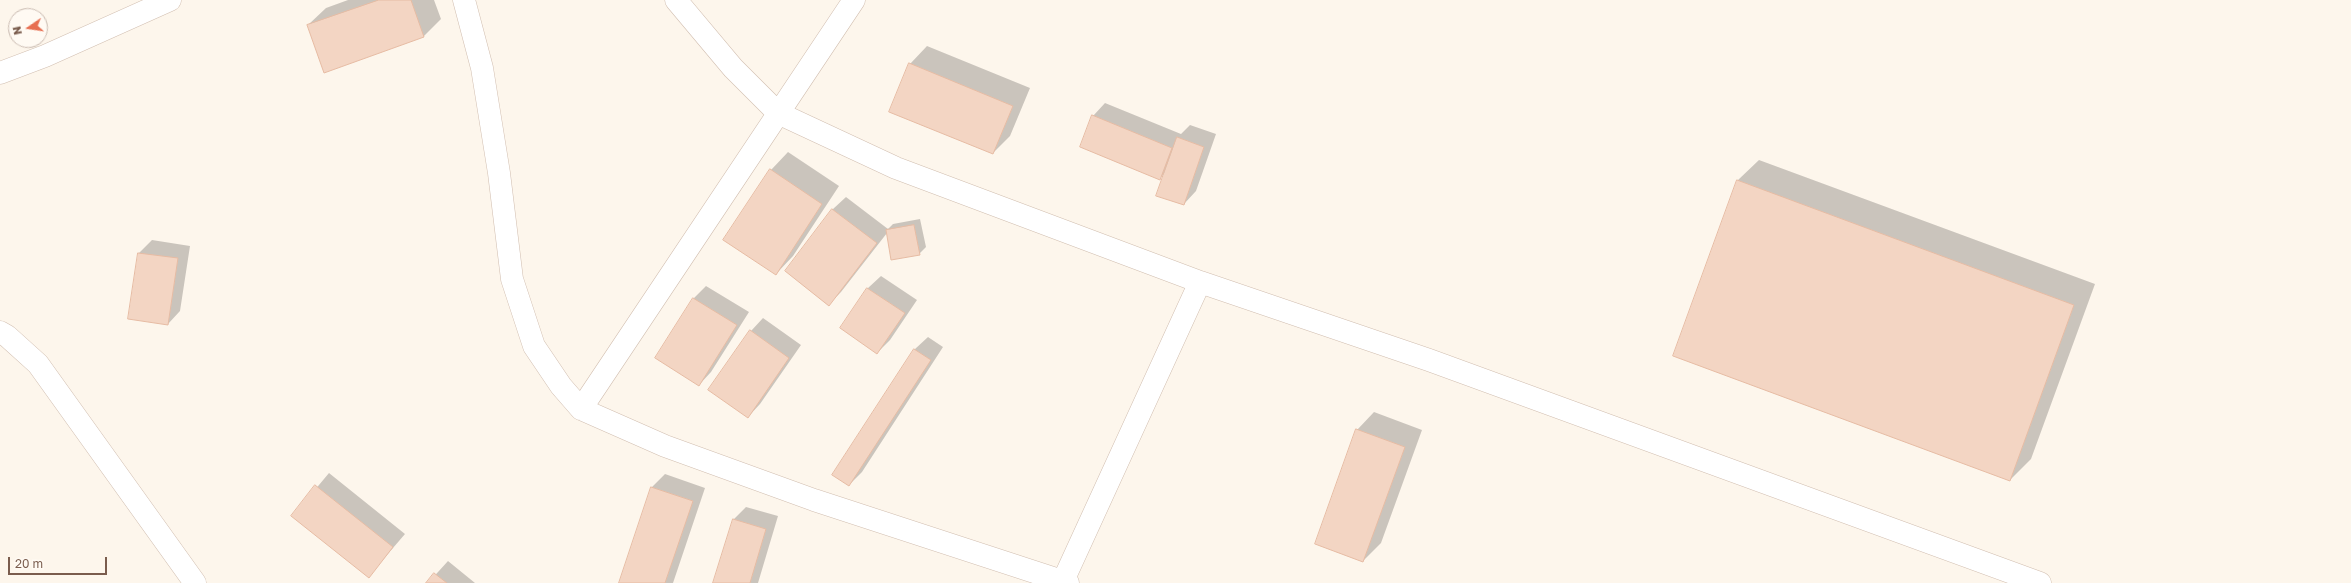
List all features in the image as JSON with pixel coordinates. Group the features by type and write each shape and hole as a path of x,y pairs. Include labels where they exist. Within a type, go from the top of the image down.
{"street":[{"path":"0,73 45,56 170,0"},
{"path":"464,0 483,76 499,173 512,279 534,346 561,386 581,409 665,446 769,484 1065,582 1200,282"},
{"path":"676,0 733,68 778,113 896,168 1200,282 1451,368 2040,583"},
{"path":"581,409 854,0"},
{"path":"0,332 7,336 38,364 195,583"}],"building":[{"path":"379,0 411,0 424,37 324,73 307,25"},
{"path":"909,63 1013,106 993,154 889,112"},
{"path":"1092,115 1172,148 1160,180 1080,147"},
{"path":"1177,137 1204,147 1184,205 1156,196"},
{"path":"770,169 822,204 776,275 723,240"},
{"path":"1737,180 2074,305 2010,481 1673,356"},
{"path":"832,209 877,243 829,306 785,271"},
{"path":"914,225 920,255 891,260 886,230"},
{"path":"138,253 178,258 168,325 128,319"},
{"path":"867,288 905,313 877,354 840,328"},
{"path":"693,298 737,325 699,386 655,358"},
{"path":"750,330 789,358 748,418 708,390"},
{"path":"914,349 931,360 849,486 832,475"},
{"path":"1356,429 1405,447 1363,562 1315,544"},
{"path":"315,485 393,547 369,578 291,516"},
{"path":"651,487 693,501 665,583 619,583"},
{"path":"733,519 766,529 750,583 713,583"},
{"path":"434,573 447,583 426,583"}]}
